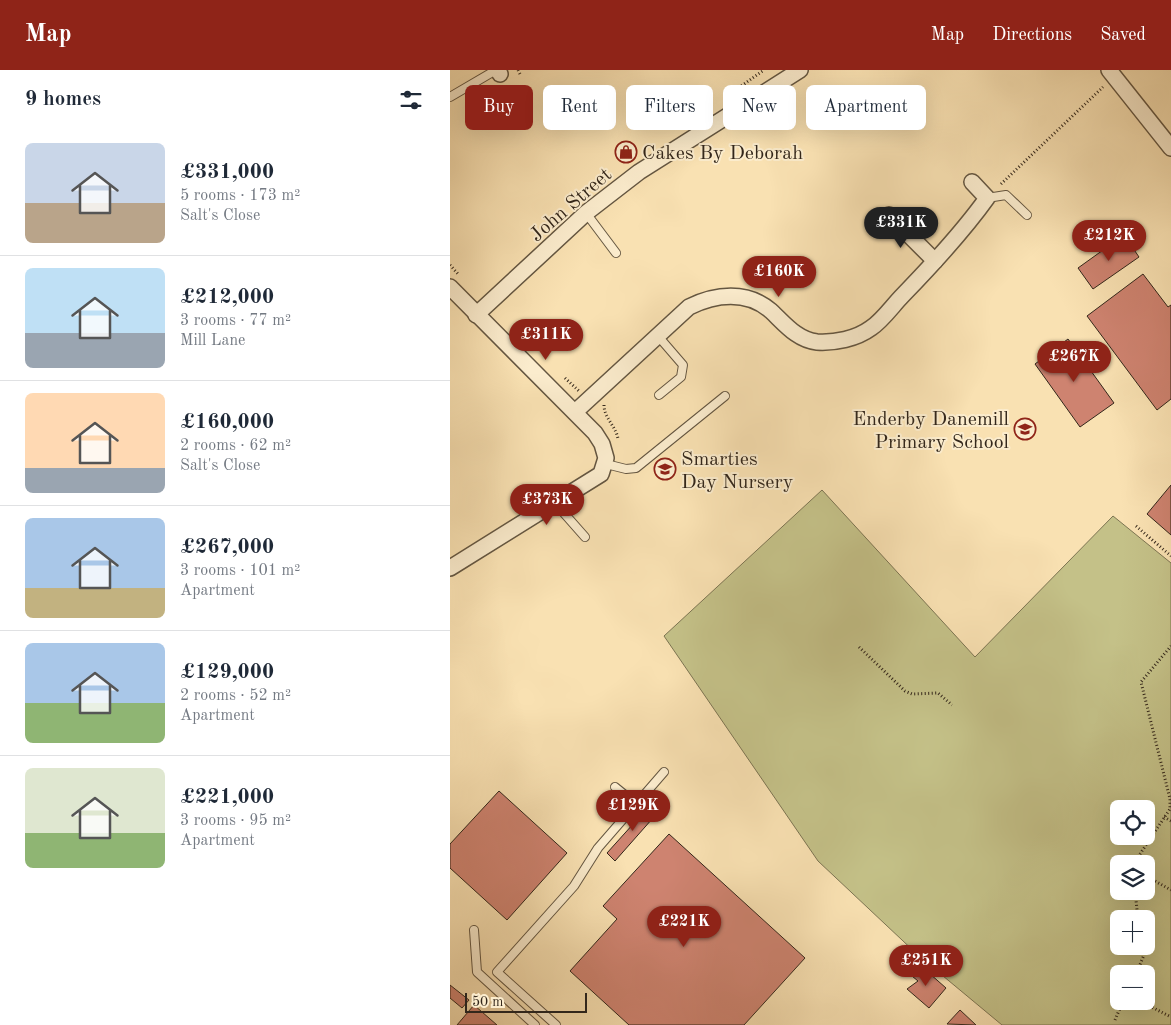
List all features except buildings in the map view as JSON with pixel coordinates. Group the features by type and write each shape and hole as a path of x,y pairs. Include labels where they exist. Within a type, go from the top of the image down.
{"street":[{"name":"John Street","path":"476,315 586,212 639,172 800,70"},
{"path":"1115,72 1171,148"},
{"path":"575,412 689,307 707,298 730,295 750,298 770,310 787,328 815,342 845,340 871,328 960,235 987,198 972,182"},
{"path":"889,215 935,262"},
{"path":"450,287 575,412 602,444 609,463 601,474 450,568"}],"lane":[{"path":"450,97 498,71"},
{"path":"987,198 1006,195 1027,215"},
{"path":"586,212 616,253"},
{"path":"658,336 683,365 681,377 659,395"},
{"path":"609,463 636,468 725,396"},
{"path":"555,502 585,537"},
{"path":"556,1025 497,972 574,886 598,848 664,772"},
{"path":"615,787 636,804"},
{"path":"474,930 477,972 535,1025"}],"path":[{"path":"987,198 1115,72"},
{"path":"604,404 604,412 617,432 620,448 609,463"},
{"path":"1136,526 1171,556"},
{"path":"1139,855 1170,809 1170,799 1141,682 1171,646"},
{"path":"859,647 905,691 912,694 938,693 952,705"},
{"path":"1164,817 1171,821"},
{"path":"1155,881 1171,890"},
{"path":"1155,1009 1171,1017"},
{"path":"1115,1020 1119,1010"}],"shaded area":[{"path":"822,490 975,657 1113,516 1171,563 1171,1025 1002,1025 919,956 818,861 664,636"}],"place":[{"name":"Cakes By Deborah","path":"626,152"},
{"name":"Enderby Danemill Primary School","path":"1025,429"},
{"name":"Smarties Day Nursery","path":"665,469"}]}
